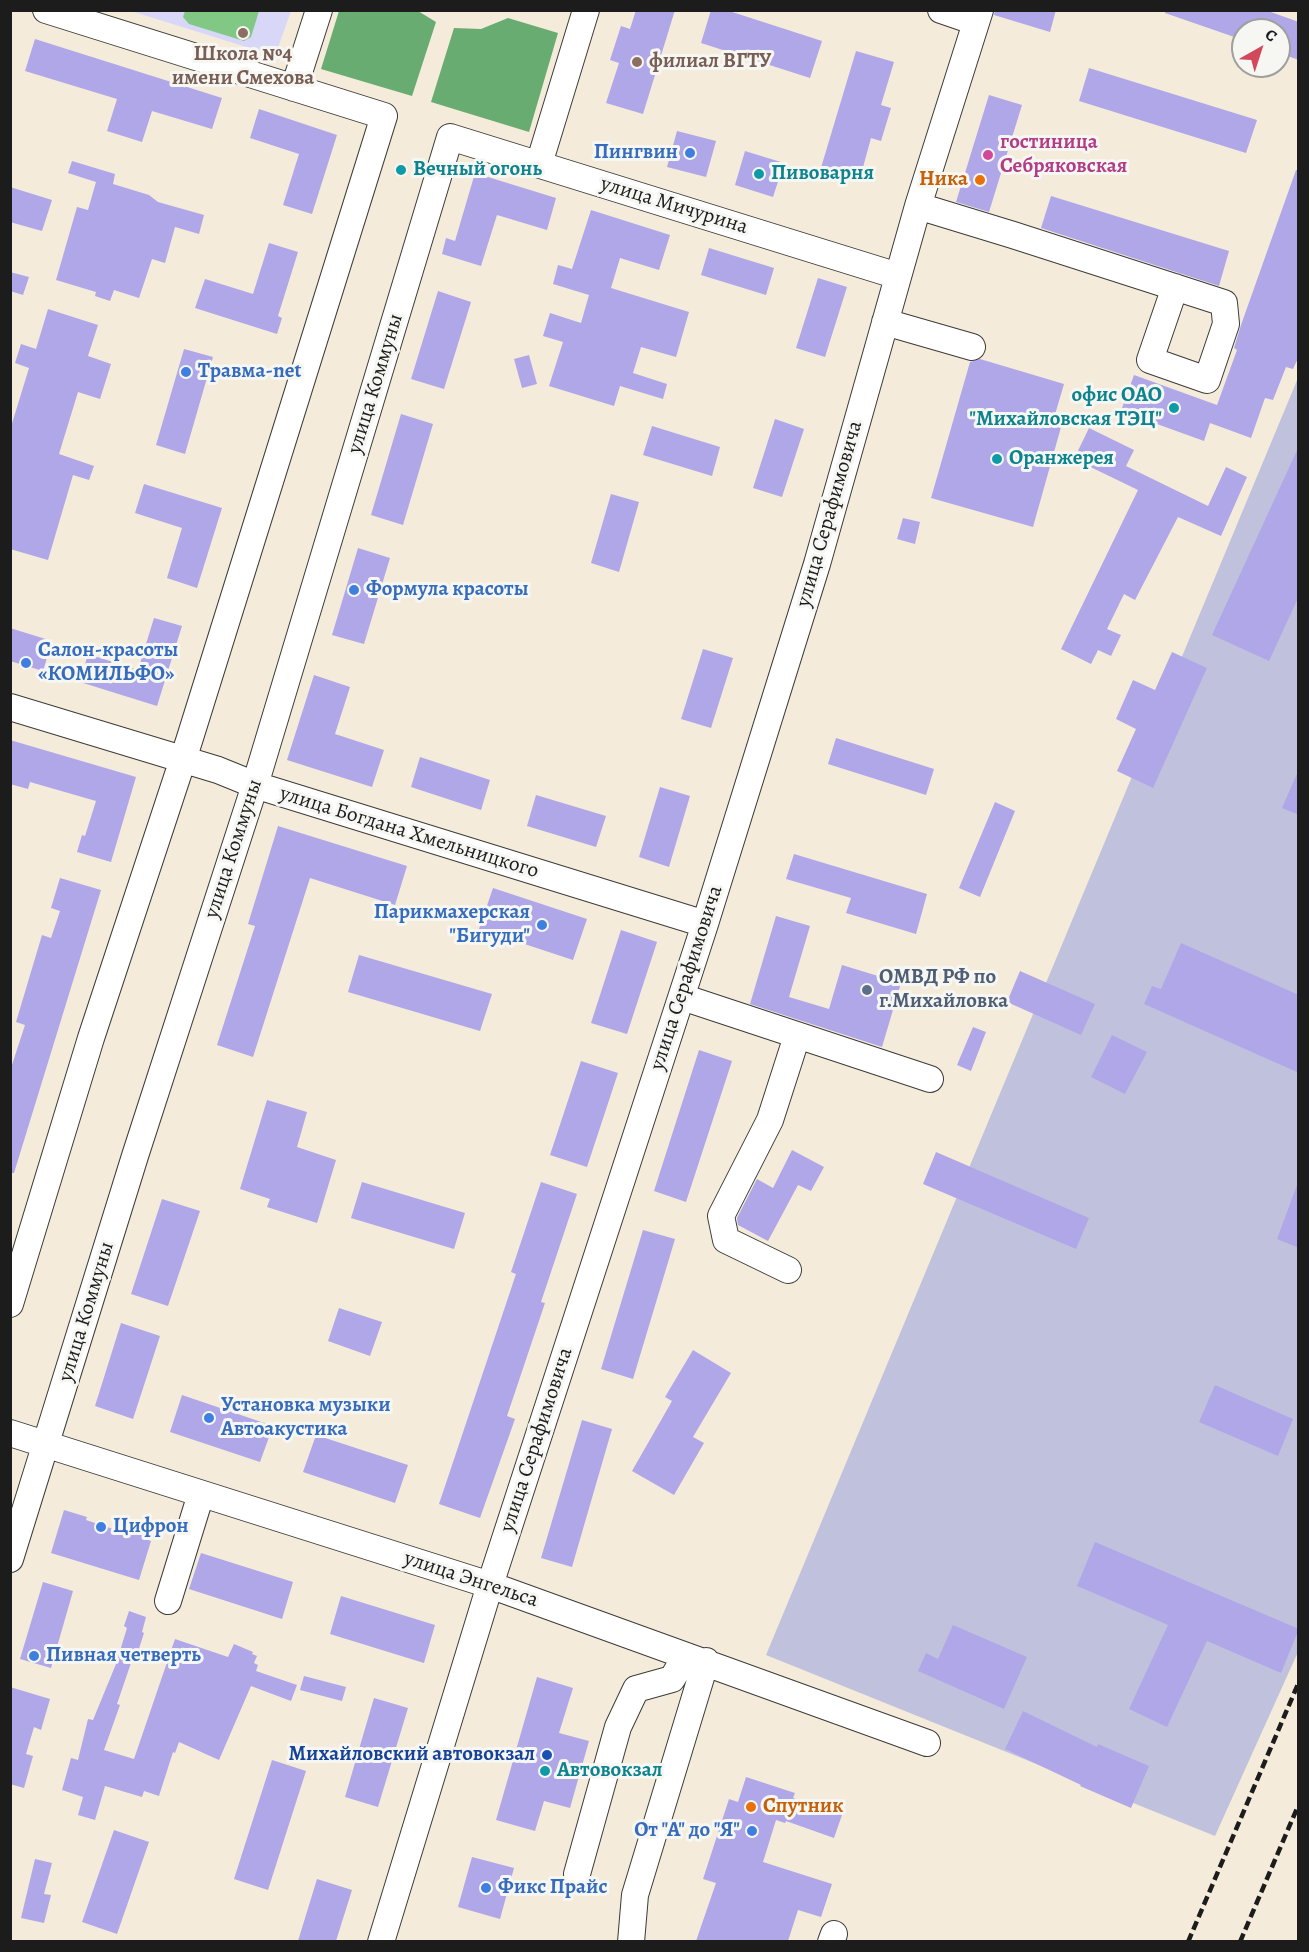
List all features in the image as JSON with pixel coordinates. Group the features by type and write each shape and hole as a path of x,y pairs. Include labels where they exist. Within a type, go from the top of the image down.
{"street":[{"path":"10,1304 91,1038 182,760 384,116 46,10"},
{"path":"539,164 586,10"},
{"path":"941,10 978,16"},
{"path":"294,88 313,12"},
{"name":"улица Серафимовича","path":"381,1941 490,1585 682,998 817,564 918,206 978,16"},
{"name":"улица Мичурина","path":"450,137 898,276"},
{"name":"улица Коммуны","path":"10,1559 135,1156 255,785 450,137"},
{"path":"918,206 1175,287"},
{"path":"885,322 972,347"},
{"name":"улица Богдана Хмельницкого","path":"10,707 218,770 255,785 705,924"},
{"path":"682,998 930,1079"},
{"path":"788,1270 726,1240 721,1216 770,1120 797,1036"},
{"name":"улица Энгельса","path":"10,1433 490,1585 927,1743"},
{"path":"168,1601 201,1494"},
{"path":"577,1874 618,1727 636,1689 672,1679 696,1659"},
{"path":"631,1941 635,1895 696,1659"}],"shaded area":[{"name":"Школа №4 имени Смехова","path":"131,11 291,11 275,56"},
{"path":"1298,378 1298,1652 1215,1836 766,1655"}],"green space":[{"path":"185,11 259,11 251,37 244,41 189,24 183,17"},
{"path":"339,11 418,11 436,22 412,96 321,69"},
{"path":"508,18 558,33 529,132 431,102 454,28 481,29"}],"building":[{"name":"филиал ВГТУ","path":"636,10 675,10 643,114 606,103 619,63 610,60 621,26 630,29"},
{"path":"711,10 726,10 822,41 810,78 701,43"},
{"path":"995,10 1056,10 1050,32 994,15"},
{"path":"1165,10 1265,10 1288,18 1231,18 1231,36 1165,13"},
{"path":"1291,19 1299,22 1299,60 1291,57"},
{"path":"35,39 222,98 212,129 152,111 142,142 107,131 117,99 25,71"},
{"path":"856,51 894,62 881,105 891,108 881,141 871,138 859,182 820,171"},
{"path":"1089,68 1257,120 1246,153 1079,101"},
{"name":"гостиница Себряковская","path":"989,95 1022,105 989,212 956,202"},
{"path":"259,109 337,135 312,214 283,205 299,154 250,138"},
{"path":"677,131 716,141 706,177 667,167"},
{"name":"Пивоварня","path":"745,151 784,163 773,197 735,185"},
{"path":"72,161 115,174 113,184 149,195 158,202 204,215 199,234 175,227 165,263 152,259 139,298 114,290 110,301 95,296 96,292 56,280 77,207 88,210 96,182 68,173"},
{"path":"1296,170 1299,170 1299,356 1293,369 1286,367 1273,400 1265,398 1251,438 1210,423 1204,441 1121,411 1134,375 1217,405 1237,350 1234,348 1241,325"},
{"path":"475,173 556,198 547,230 497,215 481,266 442,254 446,238 455,241"},
{"path":"10,187 52,200 42,231 10,222"},
{"path":"1051,196 1229,251 1219,286 1041,228"},
{"path":"591,210 670,235 659,270 620,258 611,288 689,312 676,357 641,347 633,373 667,384 663,399 620,386 614,406 549,386 563,342 543,336 550,313 581,323 589,295 553,284 558,265 572,269"},
{"path":"269,243 298,252 278,316 282,318 277,334 195,308 205,279 253,294"},
{"path":"709,248 774,268 766,295 701,275"},
{"path":"10,272 29,277 23,295 10,291"},
{"path":"818,278 847,287 825,357 796,348"},
{"path":"438,291 471,302 444,389 411,379"},
{"path":"48,309 98,325 88,356 111,364 100,399 78,392 59,454 94,466 89,480 73,475 48,560 10,549 10,430 29,368 15,363 21,344 36,349"},
{"path":"184,349 213,357 185,454 156,445"},
{"path":"529,355 537,384 522,388 514,359"},
{"name":"Оранжерея","path":"980,359 1064,384 1054,418 1063,420 1033,527 931,498 970,362"},
{"path":"401,414 433,424 403,525 371,515"},
{"path":"775,419 804,429 782,497 753,488"},
{"path":"652,426 720,447 712,476 643,455"},
{"path":"1089,428 1134,450 1126,466 1208,506 1226,467 1247,477 1221,536 1178,517 1135,600 1124,594 1107,629 1121,635 1111,656 1098,650 1091,664 1061,649 1138,490 1074,459"},
{"path":"1299,446 1299,596 1269,661 1212,635"},
{"path":"144,484 222,508 197,588 167,578 182,528 135,513"},
{"path":"611,494 639,502 619,572 591,563"},
{"path":"903,518 920,522 915,544 897,539"},
{"path":"358,548 390,558 364,644 332,635"},
{"path":"154,618 182,626 157,706 80,682 88,654 138,670"},
{"path":"10,628 52,641 43,671 10,661"},
{"path":"703,649 733,658 711,728 681,719"},
{"path":"1172,652 1207,668 1153,788 1117,771 1136,729 1116,719 1133,680 1155,690"},
{"path":"314,675 350,687 335,734 384,750 372,787 287,760"},
{"path":"836,738 934,769 926,795 828,764"},
{"path":"10,740 136,777 111,862 77,852 82,835 85,836 96,801 30,782 28,789 10,784"},
{"path":"420,757 490,780 481,810 411,787"},
{"path":"1299,769 1299,815 1282,808"},
{"path":"660,787 690,796 669,867 639,857"},
{"path":"536,795 606,816 596,847 527,826"},
{"path":"995,802 1015,811 980,897 959,888"},
{"path":"278,826 407,866 395,905 310,878 253,1057 217,1045 255,926 248,924"},
{"path":"794,854 927,894 916,934 846,913 851,898 786,879"},
{"path":"60,878 101,890 14,1173 10,1173 10,1071 25,1025 16,1022 42,935 51,938 60,911 51,908"},
{"path":"493,888 587,919 573,960 479,929"},
{"name":"ОМВД РФ по г.Михайловка","path":"776,916 810,926 789,997 829,1009 842,965 901,983 882,1047 750,1004"},
{"path":"621,930 657,942 627,1034 591,1023"},
{"path":"1181,943 1299,995 1299,1073 1144,1004 1152,986 1161,989"},
{"path":"359,955 492,994 480,1031 348,992"},
{"path":"1020,971 1095,1004 1081,1035 1007,1002"},
{"path":"973,1027 986,1032 971,1071 957,1065"},
{"path":"1112,1035 1147,1052 1125,1094 1091,1077"},
{"path":"699,1050 732,1061 686,1202 654,1191"},
{"path":"581,1061 618,1073 587,1167 550,1155"},
{"path":"267,1100 307,1112 297,1147 336,1160 317,1223 267,1207 270,1199 240,1189"},
{"path":"792,1150 824,1167 811,1191 798,1185 768,1241 738,1225 737,1218 757,1179 773,1188"},
{"path":"936,1152 1089,1218 1076,1249 923,1184"},
{"path":"362,1182 465,1213 454,1249 351,1218"},
{"path":"541,1182 577,1194 541,1302 545,1303 507,1416 515,1419 480,1518 439,1504 516,1274 511,1272"},
{"path":"1297,1185 1299,1185 1299,1248 1277,1239"},
{"path":"162,1199 200,1211 168,1306 131,1294"},
{"path":"643,1230 675,1239 633,1379 601,1369"},
{"path":"339,1308 382,1322 370,1356 328,1341"},
{"path":"121,1323 160,1336 133,1419 95,1406"},
{"path":"693,1350 731,1373 693,1437 704,1443 674,1495 632,1471 672,1401 665,1397"},
{"path":"1215,1385 1293,1419 1278,1456 1199,1422"},
{"path":"182,1395 273,1426 260,1462 170,1432"},
{"path":"582,1420 612,1429 572,1567 541,1558"},
{"path":"316,1435 408,1465 395,1503 303,1472"},
{"path":"64,1510 128,1534 129,1531 144,1535 143,1538 151,1541 139,1580 51,1553"},
{"path":"1095,1542 1299,1629 1281,1673 1207,1641 1167,1727 1129,1709 1168,1625 1077,1586"},
{"path":"201,1553 293,1582 282,1619 189,1589"},
{"path":"43,1582 73,1591 51,1668 20,1659"},
{"path":"341,1596 435,1625 424,1663 330,1634"},
{"path":"129,1611 146,1617 142,1632 144,1633 136,1658 133,1657 117,1704 120,1705 104,1750 134,1759 175,1639 228,1657 234,1644 257,1656 254,1663 258,1665 256,1671 297,1685 291,1701 251,1686 219,1760 179,1742 175,1753 173,1752 159,1796 144,1791 142,1797 105,1786 95,1820 78,1815 83,1797 62,1790 71,1758 78,1760 88,1719 93,1720 116,1664 127,1628 124,1626"},
{"path":"953,1625 1027,1657 1004,1709 918,1671 926,1653 938,1659"},
{"path":"304,1676 346,1687 342,1701 300,1690"},
{"name":"Автовокзал","path":"537,1677 573,1688 559,1733 589,1741 570,1808 544,1801 535,1831 496,1820"},
{"path":"10,1687 50,1699 41,1730 34,1727 26,1754 33,1756 24,1788 10,1784"},
{"path":"374,1698 408,1708 378,1807 345,1797"},
{"path":"1023,1711 1097,1747 1098,1744 1149,1766 1131,1808 1005,1749"},
{"path":"272,1760 306,1771 268,1890 234,1879"},
{"path":"746,1777 795,1793 793,1798 842,1815 834,1838 786,1821 785,1823 776,1820 763,1862 832,1884 821,1917 798,1910 788,1941 696,1941 716,1883 703,1879 729,1799 738,1802"},
{"path":"114,1830 149,1842 117,1934 82,1922"},
{"name":"Фикс Прайс","path":"472,1857 514,1868 500,1919 458,1907"},
{"path":"35,1859 52,1863 44,1894 51,1895 44,1923 21,1918"},
{"path":"317,1879 352,1890 336,1941 298,1941"}],"railway":[{"path":"1188,1942 1298,1684"},
{"path":"1240,1942 1298,1806"}],"place":[{"name":"Школа №4 имени Смехова","path":"243,33"},
{"name":"филиал ВГТУ","path":"637,62"},
{"name":"Пингвин","path":"690,153"},
{"name":"гостиница Себряковская","path":"988,155"},
{"name":"Вечный огонь","path":"401,170"},
{"name":"Пивоварня","path":"759,174"},
{"name":"Ника","path":"980,180"},
{"name":"Травма-net","path":"186,372"},
{"name":"офис ОАО \"Михайловская ТЭЦ\"","path":"1174,408"},
{"name":"Оранжерея","path":"997,459"},
{"name":"Формула красоты","path":"354,590"},
{"name":"Салон-красоты «КОМИЛЬФО»","path":"26,663"},
{"name":"Парикмахерская \"Бигуди\"","path":"542,925"},
{"name":"ОМВД РФ по г.Михайловка","path":"867,990"},
{"name":"Установка музыки Автоакустика","path":"209,1418"},
{"name":"Цифрон","path":"101,1527"},
{"name":"Пивная четверть","path":"34,1656"},
{"name":"Михайловский автовокзал","path":"547,1755"},
{"name":"Автовокзал","path":"545,1771"},
{"name":"Спутник","path":"751,1807"},
{"name":"От \"А\" до \"Я\"","path":"752,1831"},
{"name":"Фикс Прайс","path":"486,1888"}]}
